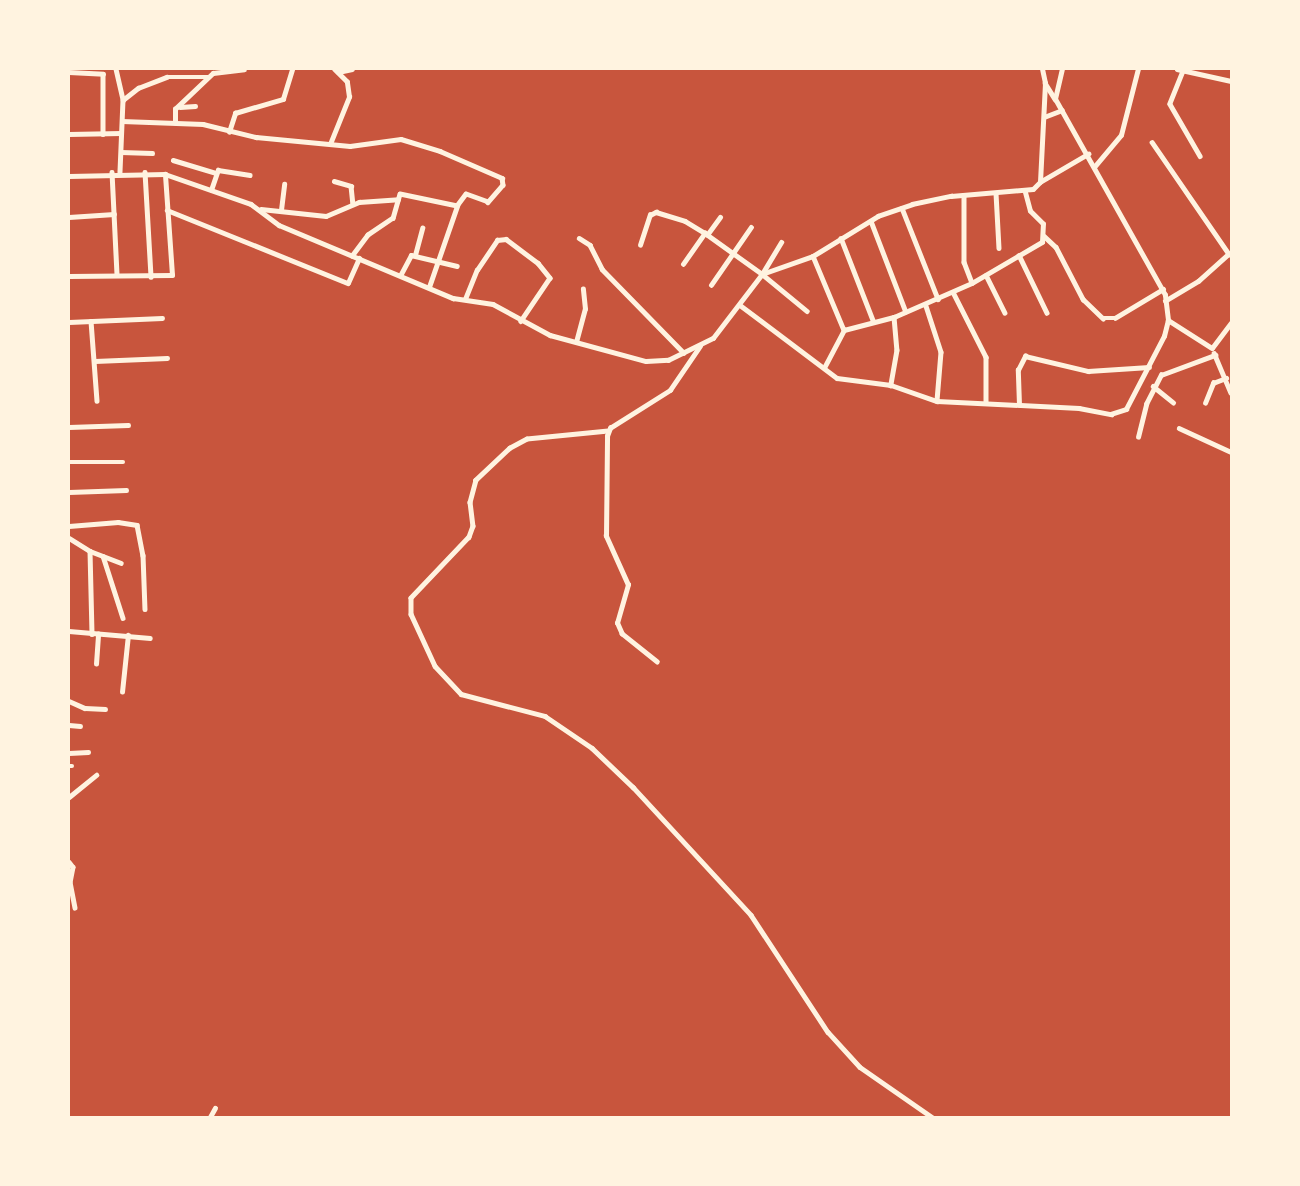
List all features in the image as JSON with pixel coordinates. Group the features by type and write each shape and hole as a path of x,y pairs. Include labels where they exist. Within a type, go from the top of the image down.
{"street":[{"path":"116,69 123,100 120,172"},
{"path":"180,107 183,99 190,98 208,77 219,70 244,69"},
{"path":"229,132 235,112 283,99 292,69"},
{"path":"336,70 352,69"},
{"path":"740,305 795,350 825,366 837,378 891,385 937,401 1121,413 1149,367 1168,320 1166,301 1163,289 1112,194 1046,83 1042,69"},
{"path":"1055,99 1062,69"},
{"path":"1095,166 1121,135 1138,69"},
{"path":"1177,69 1231,81"},
{"path":"330,144 349,97 347,82 336,70"},
{"path":"1183,71 1170,104 1200,156"},
{"path":"69,72 103,74 104,134"},
{"path":"123,100 138,88 167,77 208,77"},
{"path":"1040,182 1046,83"},
{"path":"175,123 175,109 195,106"},
{"path":"1044,117 1062,110"},
{"path":"122,121 202,124 229,132 355,146 401,139 440,151 502,178 503,185 491,201 466,194 458,206 440,262 429,287"},
{"path":"69,134 121,133"},
{"path":"1152,142 1230,254 1199,281 1166,301"},
{"path":"121,152 152,153"},
{"path":"762,274 813,256 871,221 902,208 964,195 1025,192 1088,154"},
{"path":"173,160 216,173"},
{"path":"211,190 216,173 222,169 250,175"},
{"path":"69,176 112,172 165,174 261,209 326,216 353,204 398,199 406,193 458,206"},
{"path":"112,172 117,274"},
{"path":"145,172 151,277"},
{"path":"69,276 172,275 165,174"},
{"path":"334,181 351,186 353,204"},
{"path":"281,210 284,184"},
{"path":"825,366 844,330 926,306 1042,242 1043,224 1030,211 1025,192"},
{"path":"996,193 999,248"},
{"path":"964,195 966,268 971,281"},
{"path":"352,256 368,235 393,218 398,199"},
{"path":"902,208 938,298"},
{"path":"261,209 279,225 429,287 465,299 493,304 550,335 646,361 668,360 713,338 762,274 781,242"},
{"path":"167,210 348,283 359,258"},
{"path":"640,244 650,215 656,212 685,221 734,252 807,311"},
{"path":"69,218 114,214"},
{"path":"683,264 720,217"},
{"path":"871,221 906,311"},
{"path":"711,285 752,227"},
{"path":"416,255 422,228"},
{"path":"1044,234 1056,247 1083,299 1103,318 1115,318 1163,289"},
{"path":"579,238 590,245 602,269 684,353"},
{"path":"841,238 873,320"},
{"path":"465,299 477,270 497,240 506,239 538,263 550,278 521,321"},
{"path":"401,274 407,258 416,255 457,266"},
{"path":"1019,255 1047,313"},
{"path":"813,256 844,330"},
{"path":"986,274 1005,313"},
{"path":"576,342 585,309 583,289"},
{"path":"953,292 986,357 986,403"},
{"path":"926,306 940,352 937,401"},
{"path":"891,385 897,350 894,317"},
{"path":"69,322 162,318"},
{"path":"1168,320 1212,348 1228,381 1231,393"},
{"path":"91,321 97,401"},
{"path":"1212,348 1231,323"},
{"path":"700,346 670,390 608,431 527,439 510,448 476,480 470,502 473,526 469,537 411,598 411,614 435,666 461,694 545,716 600,755 751,915 828,1032 860,1067 932,1117"},
{"path":"1138,437 1154,386 1167,371 1215,355"},
{"path":"1019,405 1018,370 1025,356 1088,371 1149,367"},
{"path":"95,362 167,358"},
{"path":"1205,404 1213,383 1228,381"},
{"path":"1154,386 1173,402"},
{"path":"69,427 128,425"},
{"path":"1179,428 1231,452"},
{"path":"608,431 606,536 628,585 617,623 622,634 657,662"},
{"path":"69,462 123,462"},
{"path":"69,492 126,490"},
{"path":"69,526 118,522 137,525 143,555 145,609"},
{"path":"69,538 90,551 121,563"},
{"path":"90,551 96,664"},
{"path":"103,556 123,618"},
{"path":"69,632 150,638"},
{"path":"122,692 128,635"},
{"path":"69,701 85,708 105,709"},
{"path":"69,726 80,726"},
{"path":"69,753 88,752"},
{"path":"69,797 96,775"},
{"path":"69,862 73,867 70,882 75,908"},
{"path":"210,1117 215,1108"}]}
